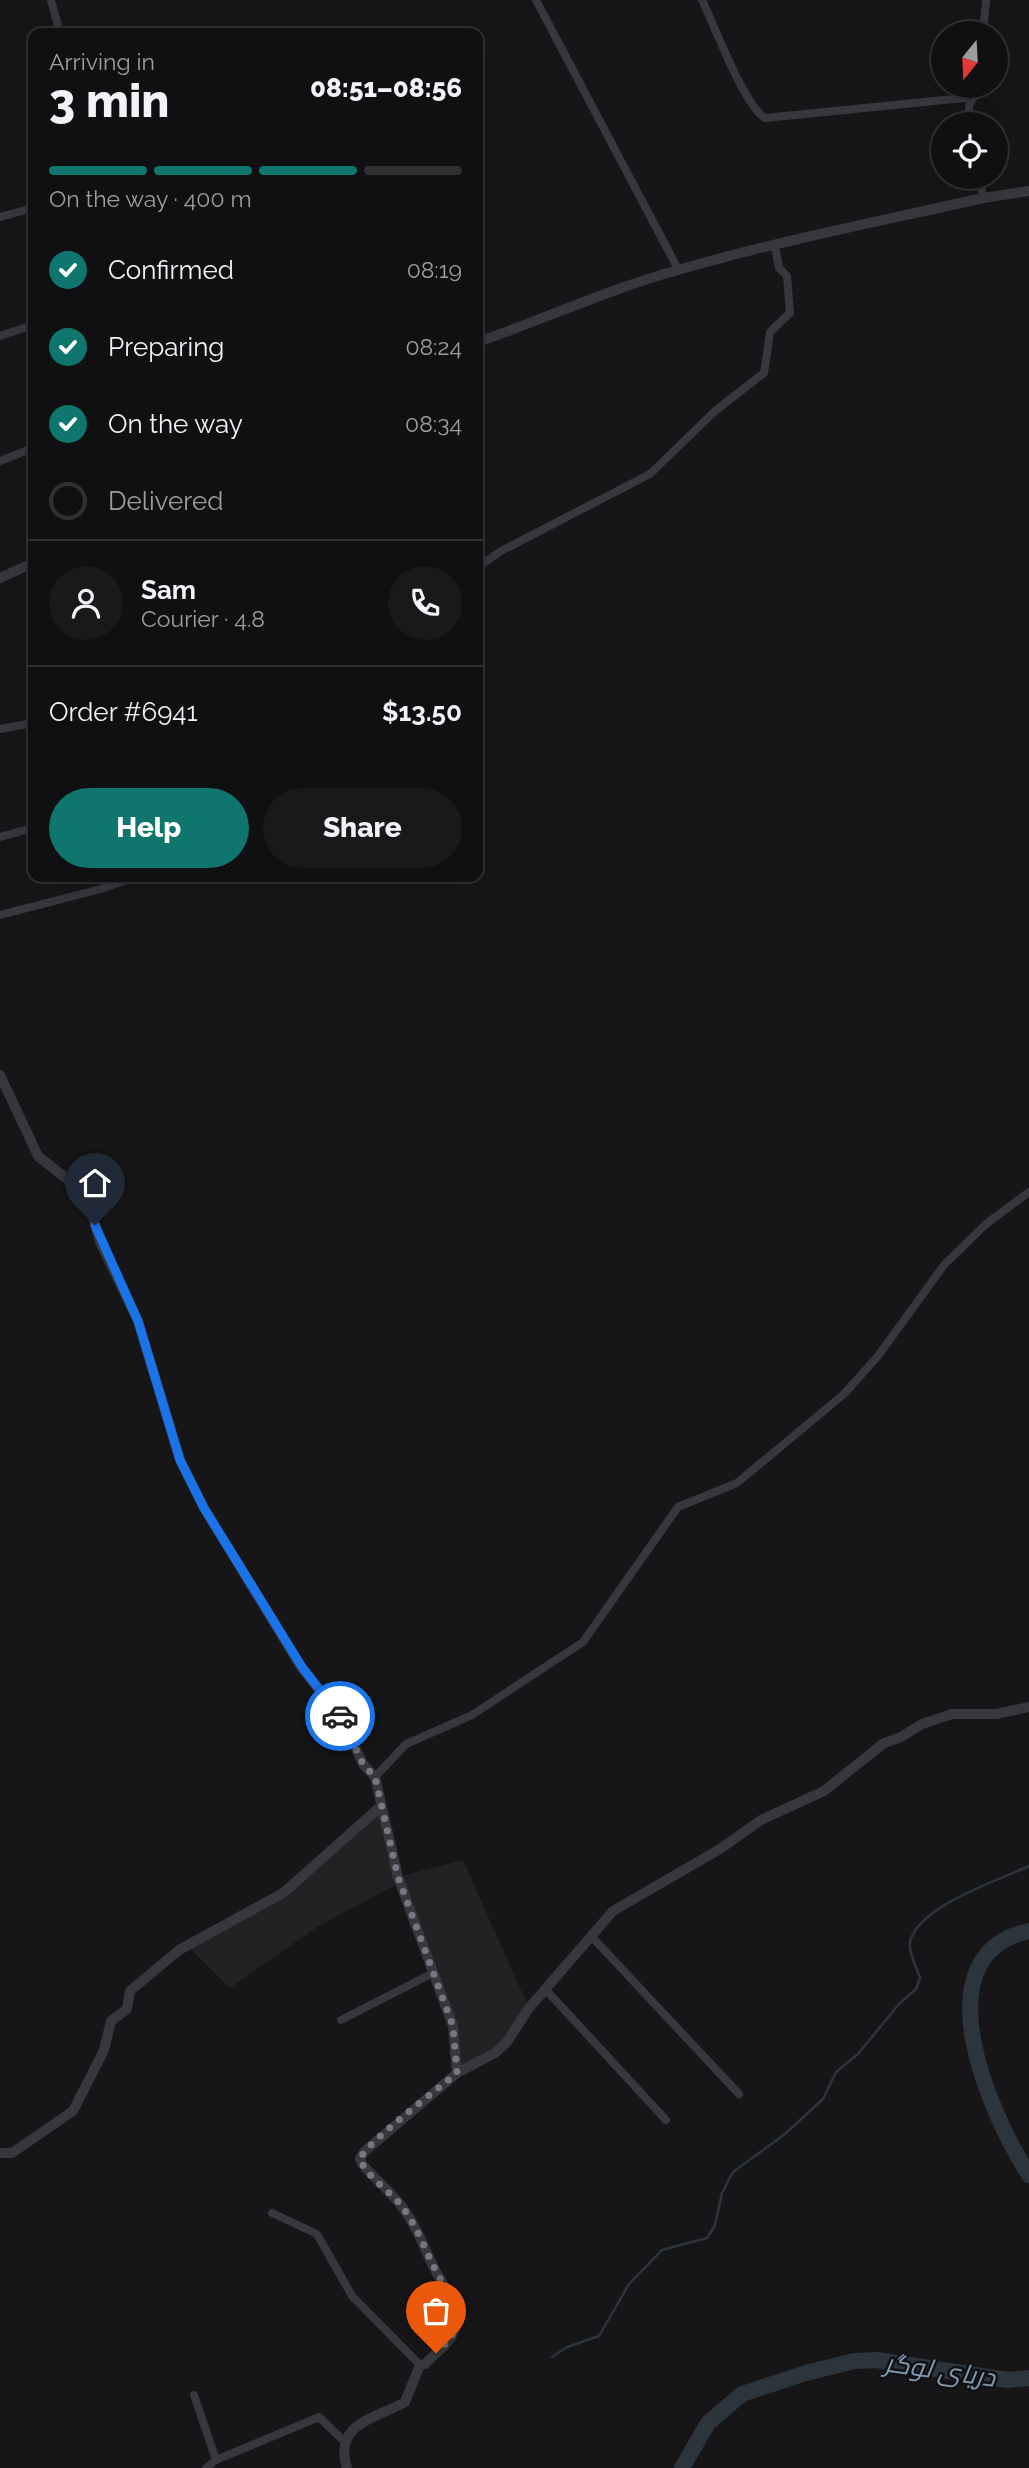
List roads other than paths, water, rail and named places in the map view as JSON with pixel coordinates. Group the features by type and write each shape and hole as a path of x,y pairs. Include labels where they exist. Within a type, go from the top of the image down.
{"street":[{"path":"51,0 59,28"},
{"path":"536,0 678,269"},
{"path":"702,0 738,78 757,113 765,118 964,98"},
{"path":"984,21 986,0"},
{"path":"981,189 983,198"},
{"path":"483,340 598,295 678,269 983,198 1029,191"},
{"path":"0,216 28,209"},
{"path":"483,564 501,551 650,474 715,411 764,373 770,332 790,313 787,276 779,268 775,245"},
{"path":"0,336 28,328"},
{"path":"0,461 28,450"},
{"path":"0,578 28,565"},
{"path":"0,729 28,724"},
{"path":"0,837 28,829"},
{"path":"0,915 117,882"},
{"path":"0,1075 38,1156 73,1184 89,1205 101,1244 138,1321 180,1460 204,1508 302,1667 340,1715 363,1764 375,1777 398,1877 453,2026 457,2073"},
{"path":"375,1777 406,1744 472,1715 583,1642 678,1507 737,1483 844,1394 878,1356 944,1265 986,1224 1029,1192"},
{"path":"420,2365 425,2364 455,2334 458,2326 458,2302 445,2290 426,2247 403,2208 360,2159 364,2151 457,2073 495,2053 518,2028 529,2008 547,1991 613,1911 720,1849 761,1820 824,1791 884,1743 936,1718 996,1714 1029,1707"},
{"path":"0,2154 12,2153 73,2111 97,2068 111,2021 127,2009 130,1991 140,1981 179,1950 283,1893 380,1807"},
{"path":"592,1937 739,2094"},
{"path":"341,2020 433,1973"},
{"path":"547,1991 666,2120"},
{"path":"272,2213 317,2234 352,2296 420,2365"},
{"path":"347,2468 345,2442 351,2429 405,2402 420,2365"},
{"path":"194,2395 216,2460"},
{"path":"206,2468 216,2460 319,2417 345,2442"}],"waterway":[{"path":"552,2357 567,2347 599,2336 629,2284 662,2250 707,2238 715,2225 722,2193 733,2172 785,2134 823,2099 836,2072 858,2054 899,2004 916,1989 920,1978 911,1955 910,1942 916,1929 927,1917 960,1896 1029,1866"},
{"name":"دریای لوگر","path":"1029,1931 996,1946 977,1971 970,2003 973,2040 983,2078 997,2115 1029,2175"},
{"name":"دریای لوگر","path":"682,2468 708,2423 742,2394 806,2373 854,2361 877,2360 1008,2380 1029,2378"}]}
